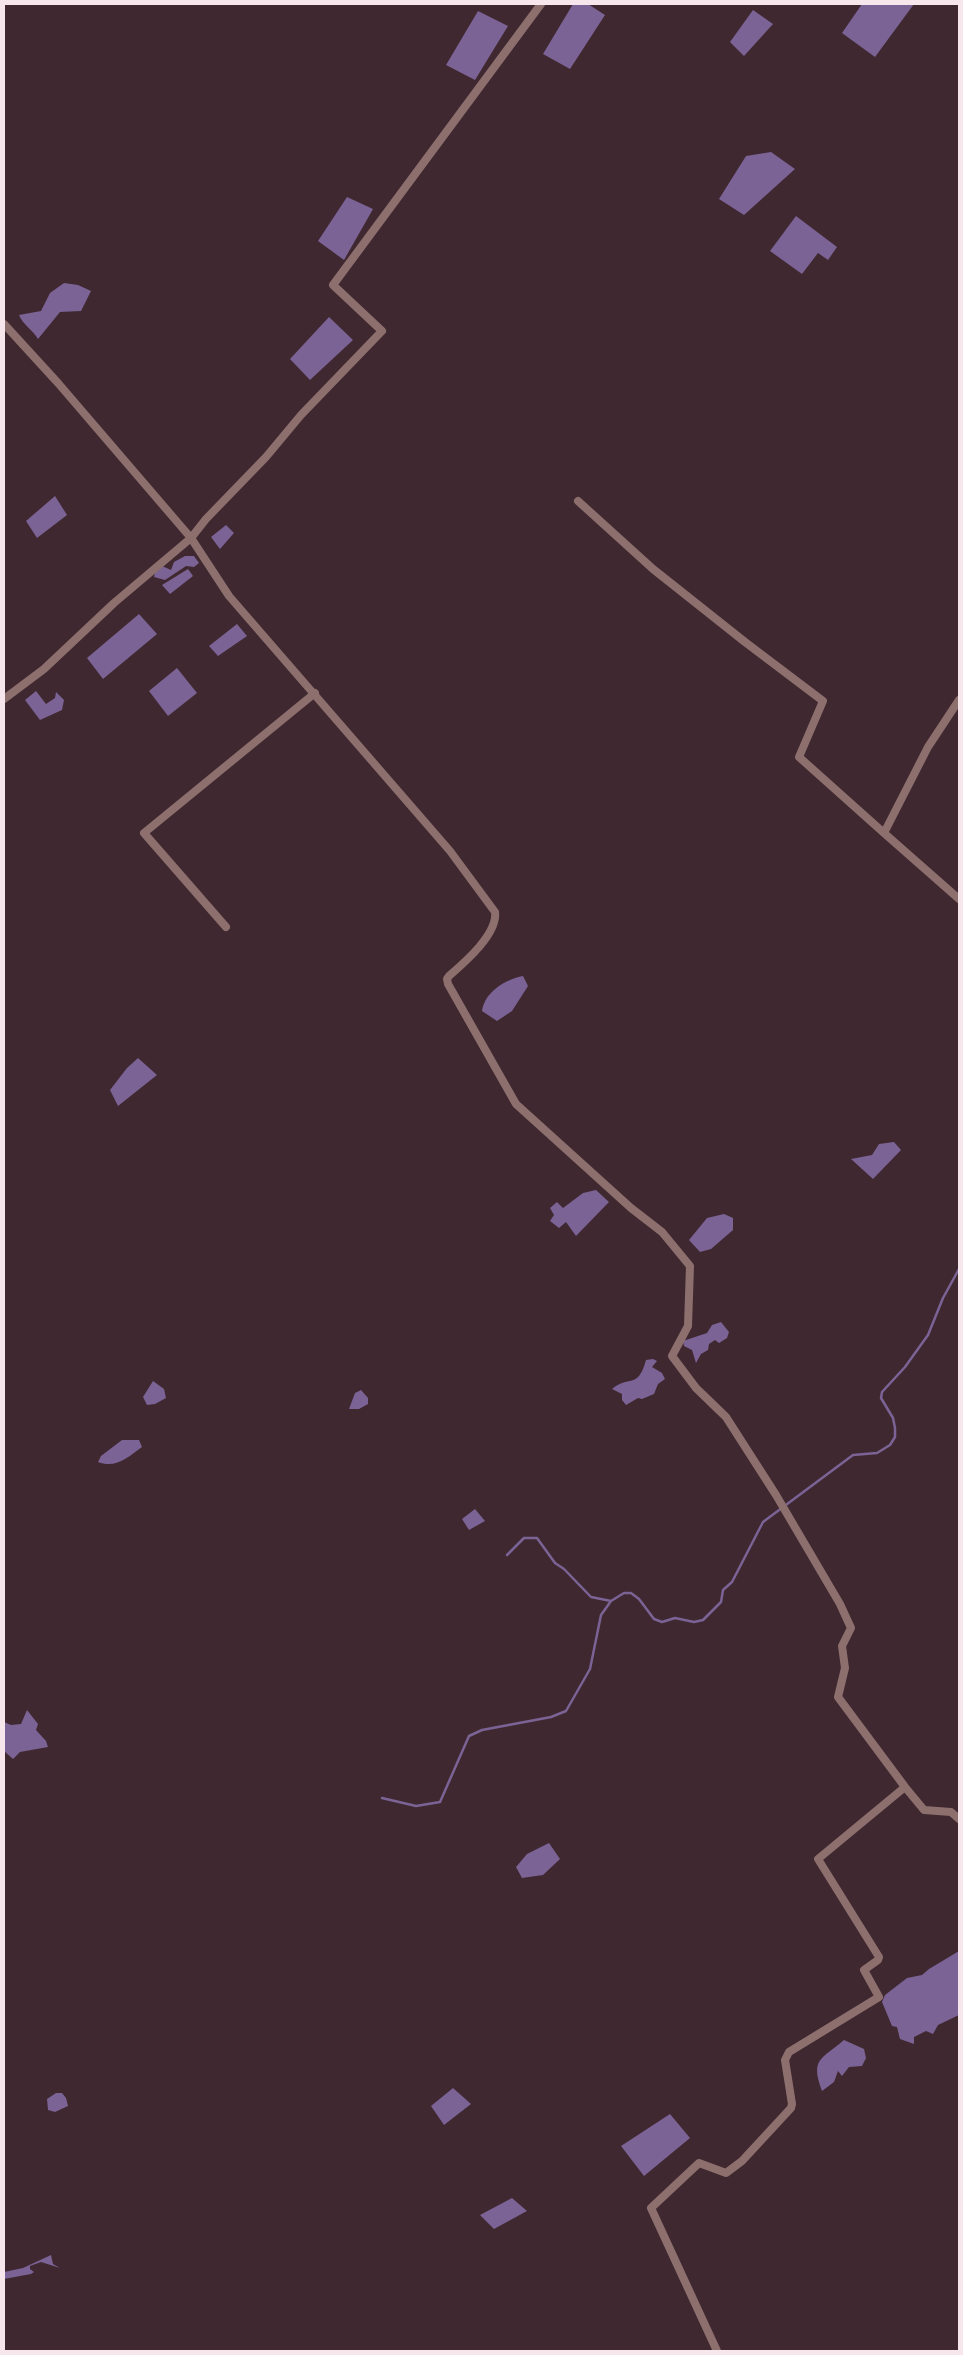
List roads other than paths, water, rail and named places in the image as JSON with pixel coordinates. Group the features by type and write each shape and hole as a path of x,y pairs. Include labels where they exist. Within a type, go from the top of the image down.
{"street":[{"path":"4,699 44,669 114,603 191,538 206,519 266,457 301,415 382,331 333,285 540,4"},
{"path":"4,324 58,383 191,538 229,596 450,850 495,912 495,921 475,953 447,979 516,1104 631,1208 662,1232 690,1266 688,1326 672,1356 696,1388 726,1418 776,1495 840,1604 851,1628 842,1646 845,1668 838,1697 924,1810 951,1812 959,1819"},
{"path":"578,501 653,569 745,642 824,701 800,757 959,899"},
{"path":"226,927 144,833 315,693"},
{"path":"884,833 928,747 959,700"},
{"path":"717,2351 650,2208 699,2163 726,2173 738,2165 791,2108 785,2060 789,2052 880,1997 864,1970 878,1960 879,1957 818,1859 905,1787"}],"waterway":[{"path":"382,1798 416,1806 440,1802 469,1736 482,1730 551,1717 566,1711 590,1669 601,1615 611,1601 624,1593 631,1593 639,1599 654,1619 662,1622 675,1618 694,1622 703,1620 721,1602 723,1590 732,1582 763,1522 853,1455 877,1453 890,1445 895,1437 895,1428 893,1418 881,1398 882,1392 905,1367 928,1335 943,1298 959,1269"},
{"path":"507,1555 524,1538 537,1538 555,1563 564,1569 591,1597 611,1601"}]}
